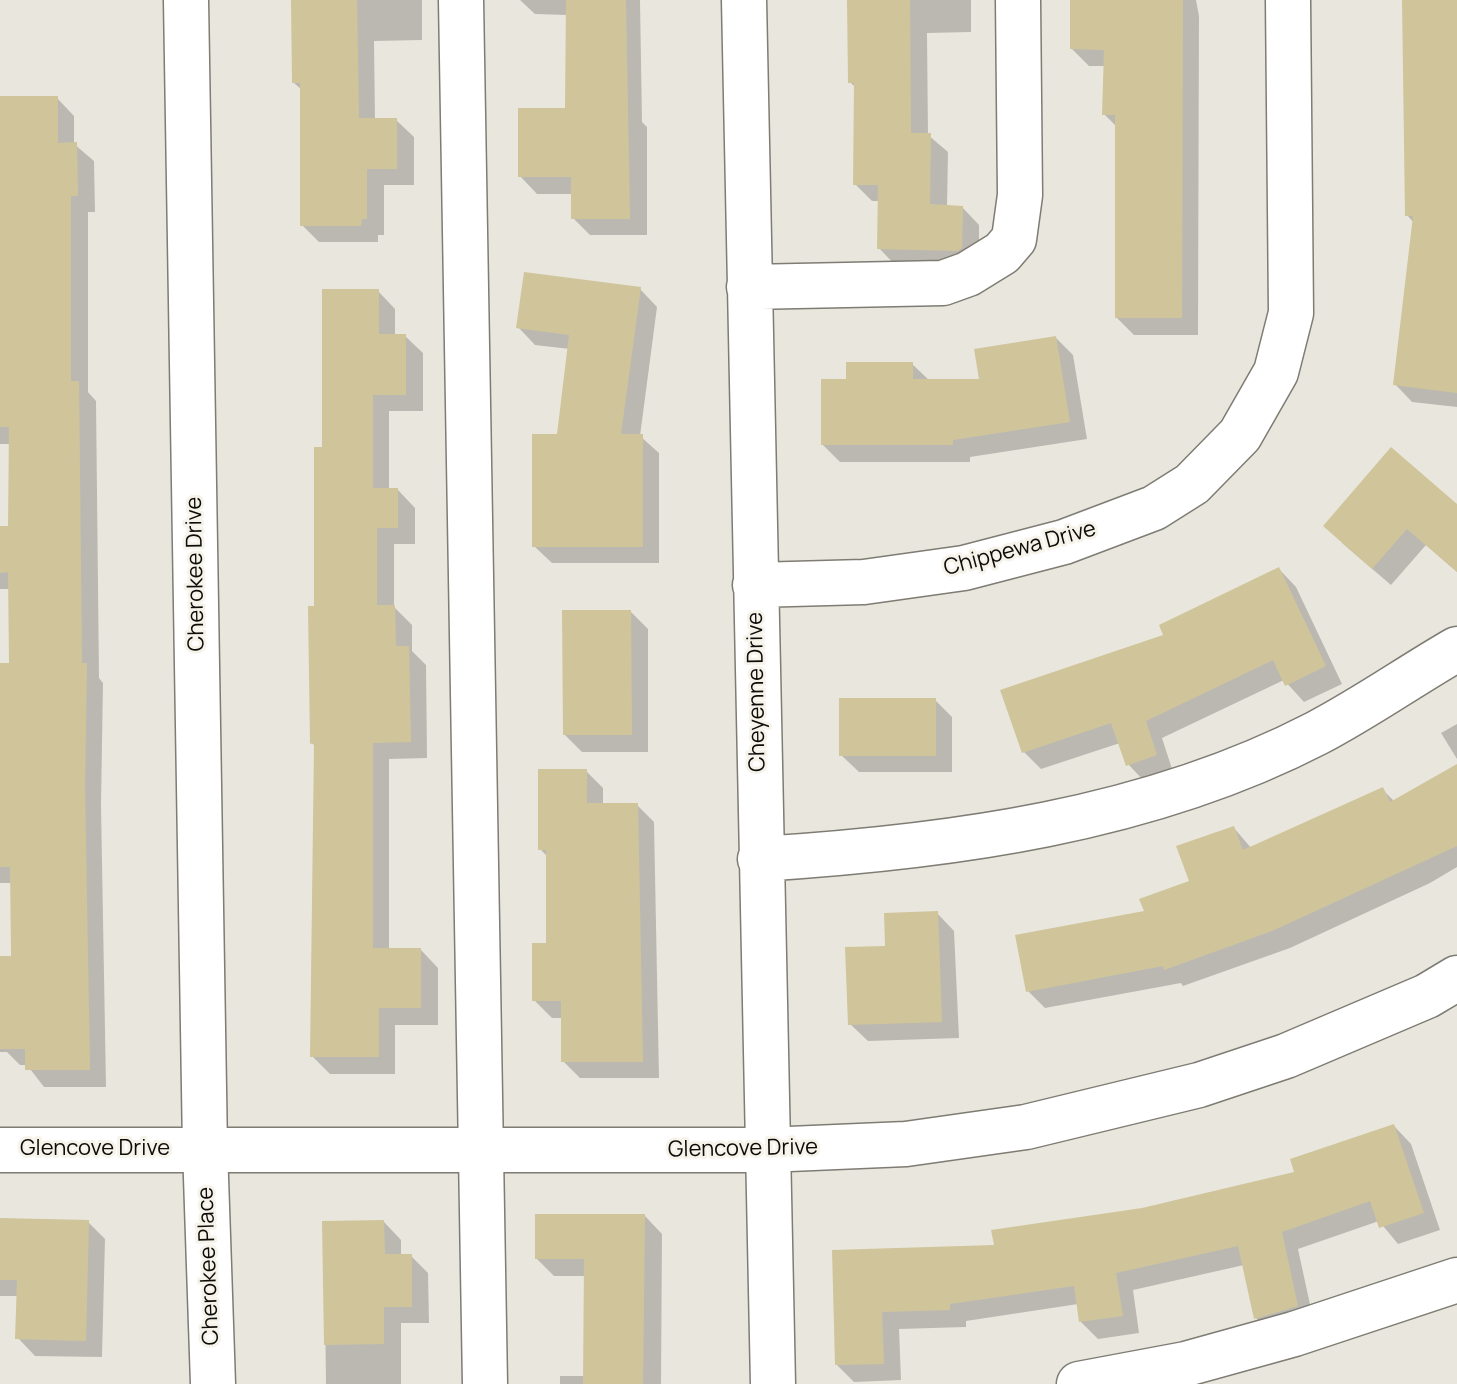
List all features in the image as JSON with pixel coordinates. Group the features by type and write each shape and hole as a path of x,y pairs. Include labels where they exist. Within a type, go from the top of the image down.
{"street":[{"name":"Cherokee Drive","path":"186,0 205,1148"},
{"path":"461,0 485,1384"},
{"name":"Cheyenne Drive","path":"744,0 773,1384"},
{"path":"749,287 943,283 968,274 1002,253 1014,239 1020,195 1018,0"},
{"name":"Chippewa Drive","path":"755,585 864,582 964,568 1064,542 1154,508 1192,484 1240,435 1276,372 1291,313 1288,0"},
{"path":"760,859 860,853 1013,831 1176,792 1317,733 1457,649"},
{"name":"Glencove Drive","path":"0,1150 766,1150 906,1144 1026,1127 1116,1108 1286,1056 1427,996 1457,978"},
{"name":"Cherokee Place","path":"205,1148 213,1384"},
{"path":"1079,1384 1186,1364 1294,1334 1457,1280"}],"building":[{"path":"291,0 357,0 359,118 397,118 397,169 367,169 367,219 362,219 361,226 300,226 300,83 292,83"},
{"path":"566,0 626,0 630,219 571,219 571,177 518,177 518,108 565,108"},
{"path":"847,0 910,0 911,133 931,133 930,204 963,206 962,248 958,251 877,249 878,185 853,185 854,83 848,83"},
{"path":"1070,0 1183,0 1182,318 1115,318 1115,115 1102,115 1104,50 1070,49"},
{"path":"1402,0 1457,0 1457,393 1393,385 1413,216 1405,216"},
{"path":"0,96 58,96 58,143 77,142 78,196 71,196 71,381 79,381 82,663 87,663 85,786 90,1070 25,1070 25,1049 0,1049 0,956 11,956 10,867 0,867 0,663 9,663 8,572 0,573 0,526 8,526 9,427 0,427"},
{"path":"524,272 641,287 621,434 643,434 643,547 532,547 532,434 557,434 569,335 516,328"},
{"path":"322,289 379,289 379,334 406,334 406,395 373,395 373,488 398,488 398,528 377,528 377,605 395,605 396,646 409,646 411,742 373,743 373,948 421,948 421,1008 379,1008 379,1057 310,1057 314,743 310,744 308,606 314,606 314,447 322,447"},
{"path":"1056,336 1070,422 953,440 953,445 821,445 821,379 846,379 846,362 913,362 913,379 979,379 974,349"},
{"path":"1391,447 1457,504 1457,572 1407,529 1372,569 1323,526"},
{"path":"1279,567 1326,666 1285,686 1273,660 1146,721 1157,755 1126,766 1111,723 1022,753 1000,690 1163,635 1159,625"},
{"path":"562,610 631,610 632,735 563,735"},
{"path":"839,698 936,698 936,756 839,756"},
{"path":"1457,764 1457,846 1272,931 1164,970 1163,966 1026,992 1015,935 1144,911 1139,899 1189,881 1176,846 1234,826 1243,850 1383,787 1390,802"},
{"path":"538,769 587,769 587,803 638,803 643,1062 561,1062 561,1001 532,1001 532,943 546,943 546,850 538,850"},
{"path":"938,911 942,1022 848,1025 845,947 885,946 884,913"},
{"path":"1394,1124 1424,1213 1379,1228 1370,1201 1282,1232 1298,1306 1254,1319 1238,1246 1116,1273 1123,1316 1079,1322 1074,1286 950,1304 950,1310 882,1312 884,1364 835,1365 832,1250 994,1245 991,1230 1142,1208 1294,1172 1290,1159"},
{"path":"535,1214 645,1214 643,1384 583,1384 584,1259 535,1259"},
{"path":"0,1218 89,1220 86,1341 15,1339 17,1280 0,1280"},
{"path":"384,1220 385,1254 412,1254 412,1307 384,1307 384,1344 324,1345 322,1221"}]}
